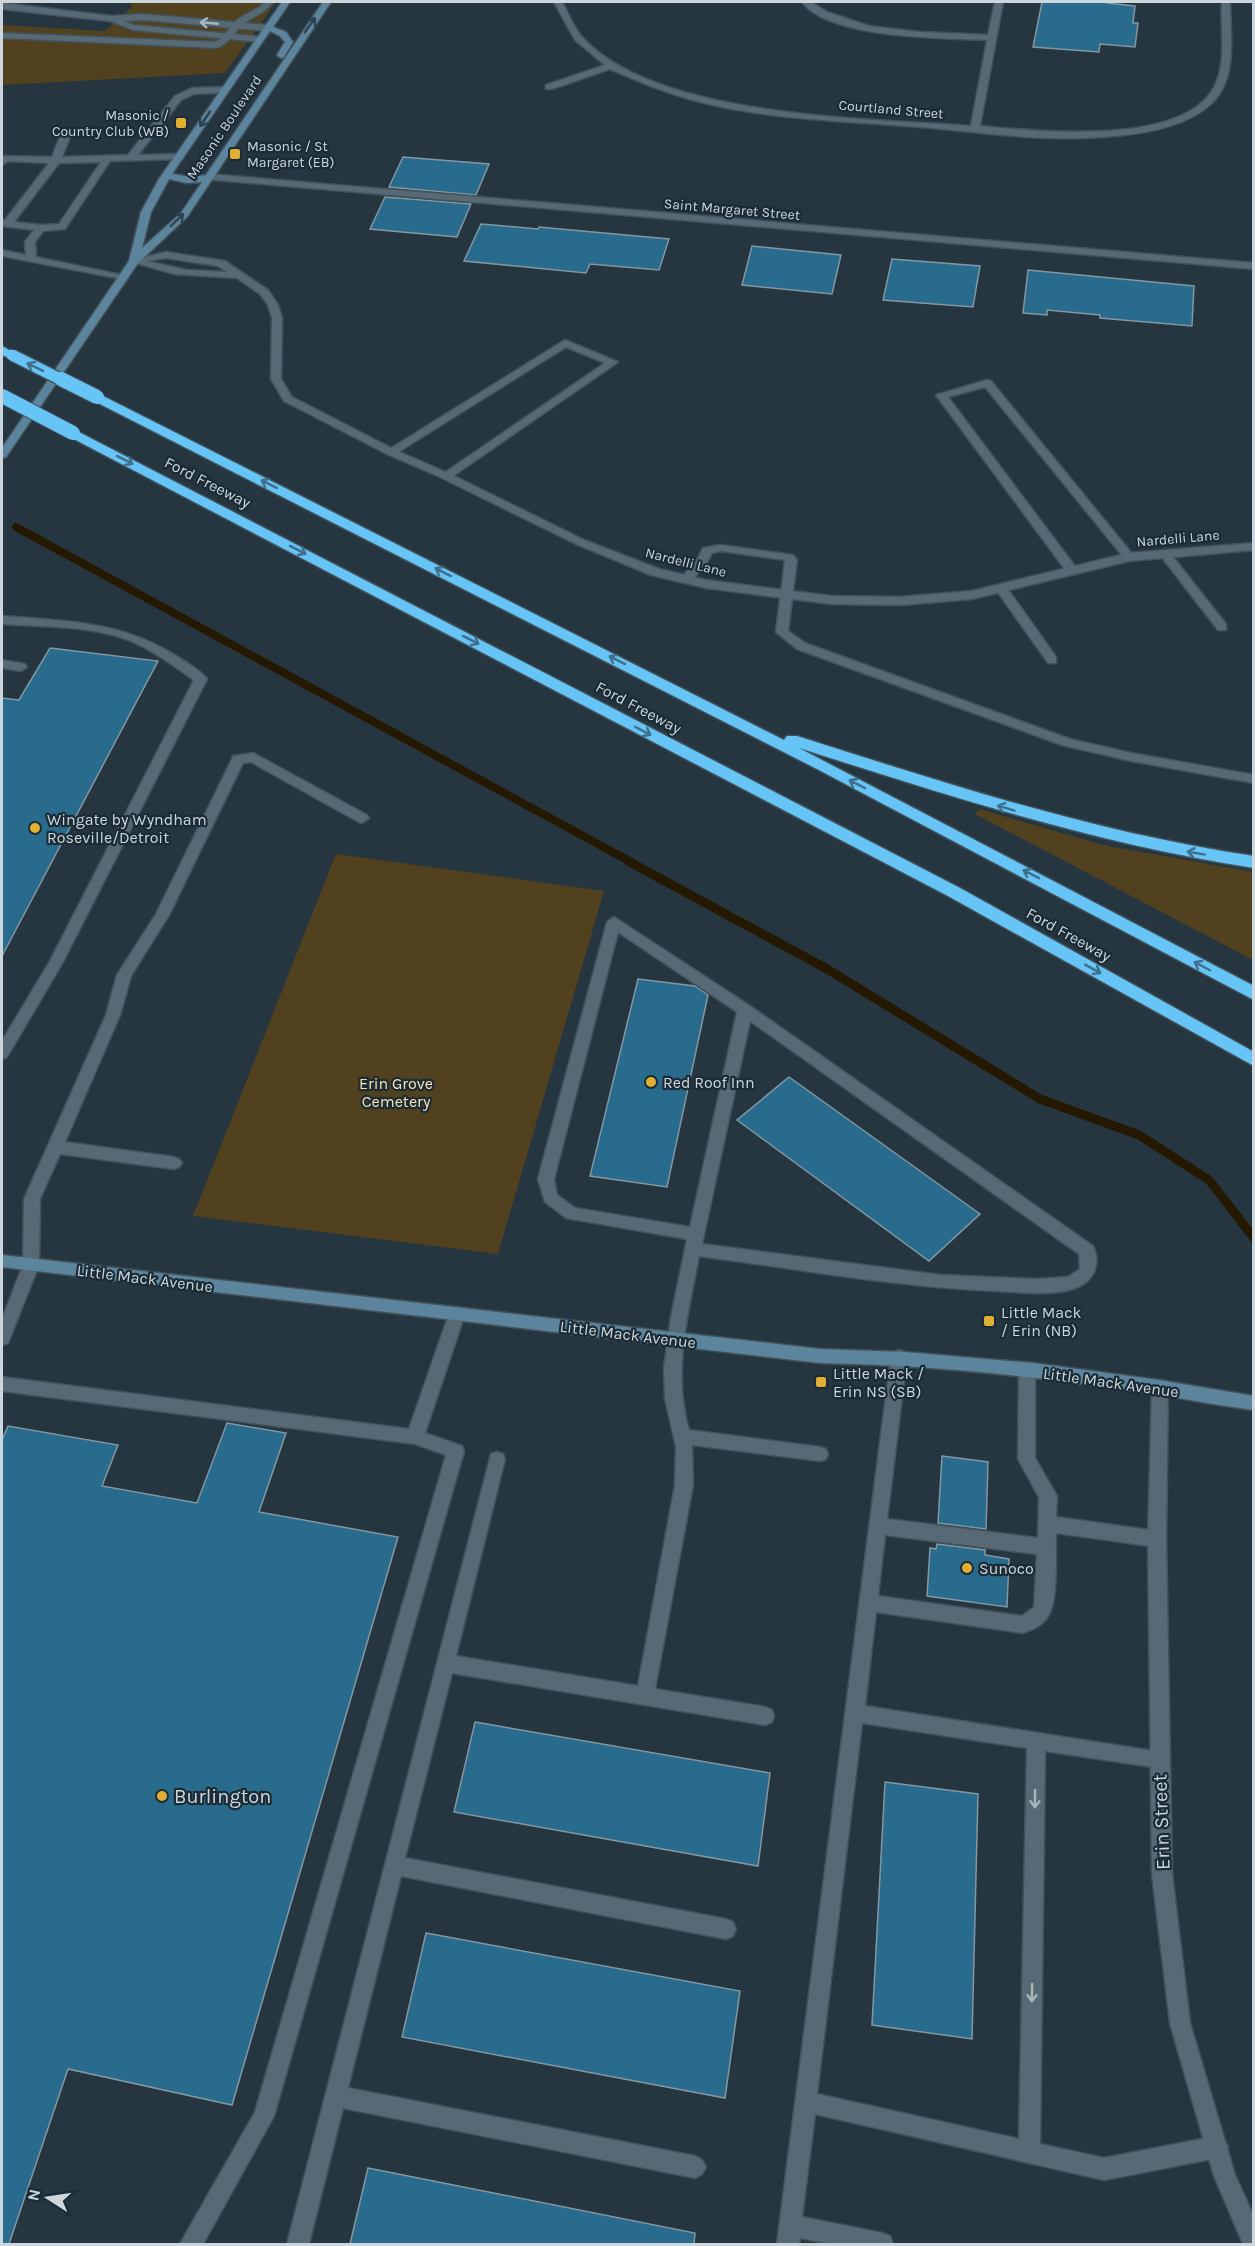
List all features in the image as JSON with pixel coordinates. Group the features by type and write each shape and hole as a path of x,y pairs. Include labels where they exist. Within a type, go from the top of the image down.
{"highway":[{"name":"Ford Freeway","path":"7,353 744,725 1049,883 1254,994"},
{"name":"Ford Freeway","path":"2,396 954,892 1254,1060"},
{"path":"744,725 1061,824 1172,849 1254,862"}],"main road":[{"name":"Masonic Boulevard","path":"134,261 146,212 167,175 286,2"},
{"name":"Masonic Boulevard","path":"2,455 134,261 184,215 327,2"},
{"path":"264,96 265,80 289,42 278,31 267,28"},
{"path":"167,175 189,182 208,177"},
{"name":"Little Mack Avenue","path":"2,1262 820,1356 899,1357 1027,1370 1160,1387 1254,1403"}],"street":[{"path":"2,36 44,36 205,45 225,43 244,19 263,10 269,2"},
{"name":"Courtland Street","path":"558,2 566,24 576,36 612,65 659,87 761,112 1089,136 1120,134 1174,122 1206,102 1222,82 1226,2"},
{"path":"806,2 818,11 860,26 889,31 992,38"},
{"path":"975,129 999,2"},
{"path":"2,6 112,19 143,17 267,28"},
{"path":"112,19 133,27 260,39"},
{"path":"549,87 612,65"},
{"path":"131,158 178,98 192,91 225,90"},
{"path":"4,223 56,160 65,137"},
{"path":"2,162 5,158 56,160 180,157"},
{"path":"4,223 40,228 62,227 108,158"},
{"name":"Saint Margaret Street","path":"208,177 1254,267"},
{"path":"31,260 30,242 40,228"},
{"path":"2,253 123,278"},
{"name":"Nardelli Lane","path":"134,261 155,268 210,276 240,275 264,292 273,305 277,318 276,379 288,399 391,452 591,546 655,572 787,596 831,600 900,601 972,595 1071,569 1130,557 1254,546"},
{"path":"391,452 565,343 613,362 446,476"},
{"path":"1071,569 941,395 987,383 1130,557"},
{"path":"686,579 702,561 707,550 714,548 789,557 791,560 782,632 801,646 1067,742 1131,757 1254,779"},
{"path":"1165,554 1222,627"},
{"path":"1001,588 1052,660"},
{"path":"2,620 71,626 125,635 169,657 201,679 56,962 8,1028 2,1053"},
{"path":"2,664 21,667"},
{"path":"2,1338 31,1265 32,1199 113,1015 124,975 162,915 238,759 253,758 362,818"},
{"path":"614,922 745,1010 1087,1251 1088,1272 1071,1283 1036,1287 941,1282 694,1241 572,1214 550,1198 546,1179 614,922"},
{"path":"645,1696 684,1485 685,1464 682,1436 673,1408 675,1339 694,1241 745,1010"},
{"path":"55,1147 174,1163"},
{"path":"416,1437 457,1314"},
{"path":"882,2244 789,2235 899,1357"},
{"path":"868,1603 1023,1625 1035,1619 1042,1611 1046,1594 1048,1496 1026,1459 1027,1370"},
{"path":"2,1384 416,1437 456,1451 264,2116 190,2244"},
{"name":"Erin Street","path":"1160,1387 1157,1539 1162,1874 1180,2023 1225,2176 1254,2244"},
{"path":"682,1436 820,1454"},
{"path":"298,2244 497,1459"},
{"path":"1047,1524 1157,1539"},
{"path":"879,1526 1046,1547"},
{"path":"445,1662 765,1716"},
{"path":"854,1713 1159,1759"},
{"path":"1029,2152 1036,1740"},
{"path":"393,1865 726,1929"},
{"path":"335,2096 695,2168"},
{"path":"806,2102 1104,2169 1217,2147"}],"green space":[{"path":"131,2 276,2 225,73 2,85 2,25 105,31 131,8"},
{"path":"979,809 1103,845 1253,872 1253,960 975,814"},
{"name":"Erin Grove Cemetery","path":"336,854 604,891 498,1254 193,1216"}],"building":[{"path":"1042,2 1107,2 1135,6 1133,23 1138,23 1135,47 1100,44 1099,52 1033,47"},
{"path":"403,157 489,164 476,195 389,187"},
{"path":"385,197 471,204 457,237 370,229"},
{"path":"481,224 669,239 659,270 590,264 586,273 464,261"},
{"path":"752,246 841,255 832,294 742,285"},
{"path":"892,259 980,266 973,307 883,300"},
{"path":"1028,270 1194,286 1192,326 1100,318 1100,315 1047,310 1047,315 1023,313"},
{"name":"Wingate by Wyndham Roseville/Detroit","path":"50,648 158,661 2,956 2,698 19,700"},
{"name":"Red Roof Inn","path":"638,979 695,986 708,995 667,1187 590,1176"},
{"path":"789,1077 980,1214 929,1261 737,1120"},
{"name":"Burlington","path":"227,1423 286,1433 259,1512 398,1537 232,2105 68,2069 9,2244 2,2244 2,1440 8,1426 118,1445 102,1486 197,1503"},
{"path":"942,1456 988,1462 986,1529 938,1523"},
{"path":"937,1544 985,1550 985,1555 1009,1559 1007,1607 927,1596 930,1548 936,1549"},
{"path":"475,1722 770,1773 758,1866 454,1812"},
{"path":"885,1782 978,1794 972,2039 872,2025"},
{"path":"426,1933 740,1991 725,2098 402,2037"},
{"path":"368,2168 695,2233 694,2244 350,2244"}],"waterway":[{"path":"16,527 631,862"},
{"path":"628,861 827,969 1040,1099 1139,1135 1209,1180 1254,1238"}],"place":[{"name":"Masonic / Country Club (WB)","path":"181,123"},
{"name":"Masonic / St Margaret (EB)","path":"235,154"},
{"name":"Wingate by Wyndham Roseville/Detroit","path":"35,828"},
{"name":"Red Roof Inn","path":"651,1082"},
{"name":"Little Mack / Erin (NB)","path":"989,1321"},
{"name":"Little Mack / Erin NS (SB)","path":"821,1382"},
{"name":"Sunoco","path":"967,1568"},
{"name":"Burlington","path":"162,1796"}]}
